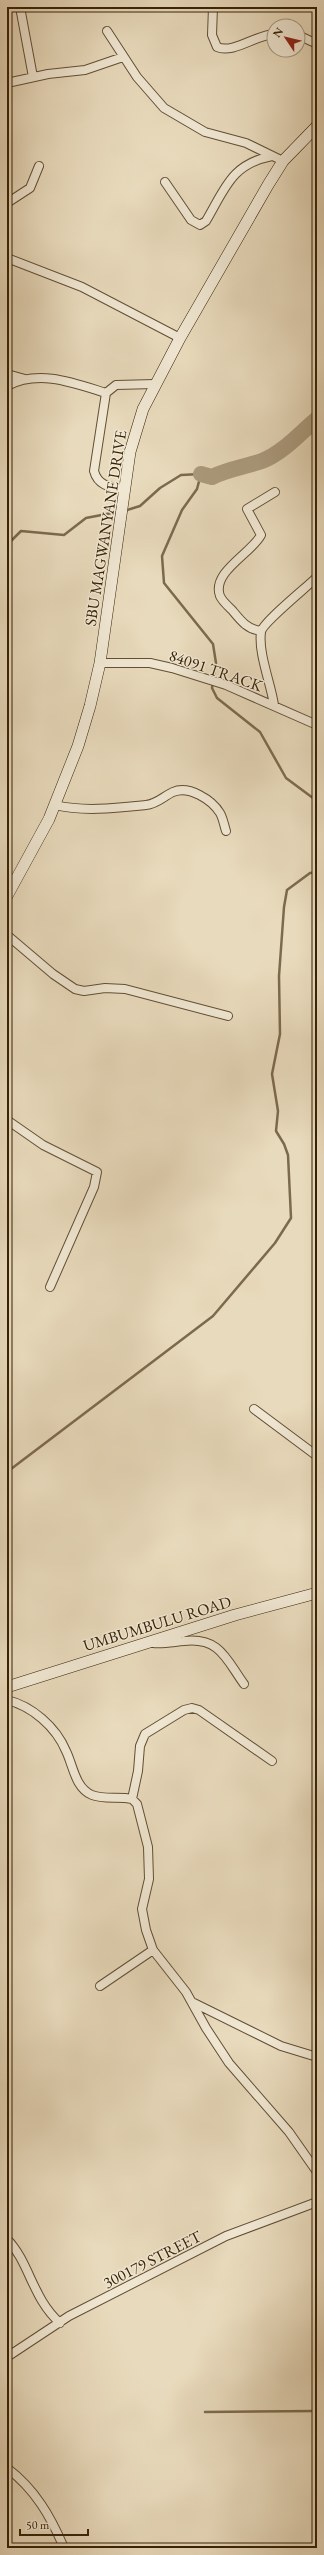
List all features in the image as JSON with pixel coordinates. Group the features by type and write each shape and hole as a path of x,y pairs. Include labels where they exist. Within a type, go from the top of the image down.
{"main road":[{"name":"SBU MAGWANYANE DRIVE","path":"7,896 28,860 55,805 78,746 100,663 124,492 136,428 155,384 180,338 283,161 317,126"},
{"name":"UMBUMBULU ROAD","path":"7,1687 235,1615 317,1593"}],"street":[{"path":"20,7 33,77"},
{"path":"213,7 212,35 217,47 228,49 255,38 266,36"},
{"path":"107,31 123,58 151,95 168,111 205,132 246,143 283,161"},
{"path":"306,39 317,44"},
{"path":"7,83 33,77 85,70 123,58"},
{"path":"165,182 191,220 200,225 206,221 226,184 237,171 250,163 272,156"},
{"path":"7,203 30,188 39,166"},
{"path":"7,258 82,287 180,338"},
{"path":"7,374 25,379 56,379 106,393"},
{"path":"7,386 25,379"},
{"path":"124,492 101,483 94,471 106,393 116,385 155,384"},
{"path":"261,631 250,630 220,597 219,589 222,578 234,562 258,541 261,535 247,509 275,492"},
{"path":"274,705 261,644 261,631 270,618 289,604 317,577"},
{"name":"84091 TRACK","path":"100,663 150,663 213,682 274,705 317,725"},
{"path":"55,805 80,809 147,805 173,792 186,790 209,801 220,814 226,831"},
{"path":"7,935 53,974 79,991 105,988 125,989 228,1016"},
{"path":"7,1120 43,1145 97,1172 92,1192 50,1287"},
{"path":"254,1409 317,1456"},
{"path":"144,1643 193,1640 207,1642 220,1650 244,1684"},
{"path":"7,1700 41,1717 55,1731 66,1749 76,1777 85,1790 100,1797 132,1799 139,1808 148,1848 149,1879 142,1909 146,1930 153,1950 194,2003 217,2046 289,2132 317,2172"},
{"path":"132,1799 138,1771 140,1746 145,1734 188,1709 199,1710 272,1761"},
{"path":"100,1986 153,1950"},
{"path":"194,2003 282,2046 317,2057"},
{"name":"300179 STREET","path":"7,2357 60,2323 226,2236 317,2202"},
{"path":"7,2239 19,2256 45,2307 60,2323"},
{"path":"7,2468 34,2493 51,2519 64,2548"}],"waterway":[{"path":"201,474 212,477 262,461 284,448 317,419"},
{"path":"124,511 140,506 160,488 181,475 201,474 197,489 182,510 162,556 164,583 213,644 216,663 212,688 217,698 260,732 286,778 317,801"},
{"path":"7,545 21,531 64,535 86,518 117,512"},
{"path":"7,1472 213,1316 275,1243 291,1218 288,1155 284,1144 276,1131 278,1111 272,1074 280,1034 279,976 284,907 287,890 310,873 317,872"},
{"path":"205,2412 317,2411"}]}
